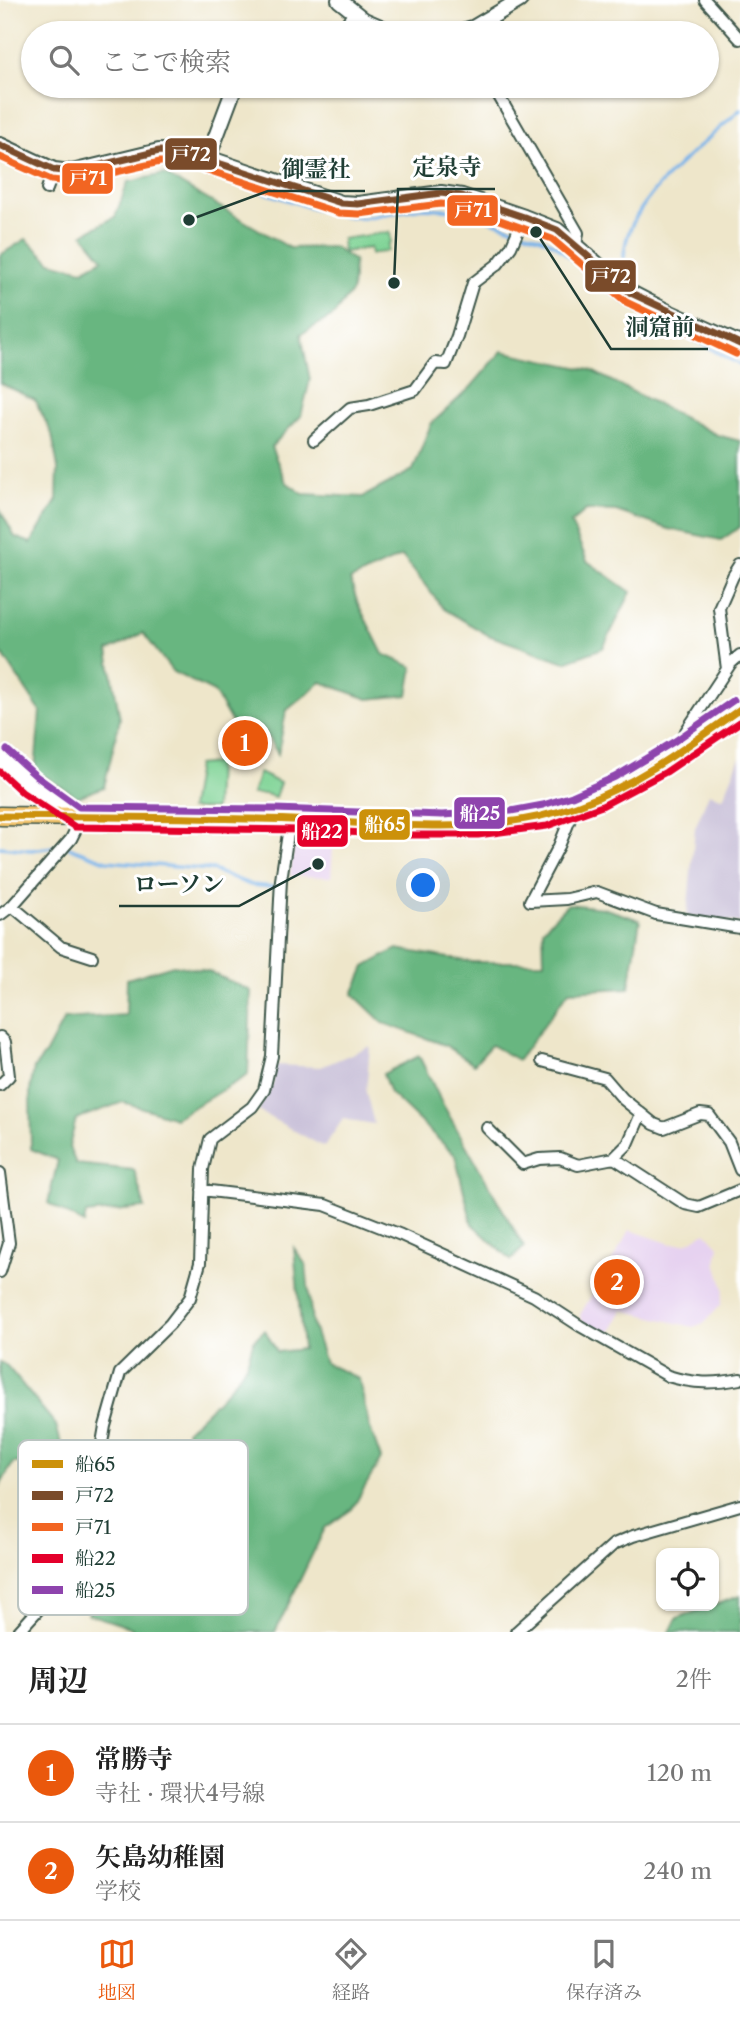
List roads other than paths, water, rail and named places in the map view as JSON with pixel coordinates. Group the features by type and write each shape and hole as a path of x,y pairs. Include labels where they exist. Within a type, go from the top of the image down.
{"main road":[{"path":"0,816 464,825 530,818 575,807 627,783 676,754 740,709"}],"street":[{"path":"339,0 366,21"},
{"path":"485,21 520,0"},
{"path":"705,0 740,39"},
{"path":"350,21 355,15"},
{"path":"208,158 230,98"},
{"path":"500,98 578,233 576,246"},
{"path":"0,145 53,174 159,151 184,152 341,203 358,204 441,193 462,197 520,226 556,230 631,293 666,312 740,344"},
{"path":"47,189 53,174"},
{"path":"314,440 350,408 369,405 415,390 435,363 446,364 473,283 498,264 511,247 520,226"},
{"path":"727,669 719,608 740,565"},
{"path":"676,754 686,731 727,669 740,655"},
{"path":"0,758 29,784 76,817 77,827 68,843 12,906 0,915"},
{"path":"575,807 559,846 530,901 567,899 597,892 656,914 740,928"},
{"path":"102,1440 120,1373 170,1324 190,1298 200,1263 203,1169 210,1139 252,1107 264,1090 272,1056 281,880 290,820"},
{"path":"12,906 61,947 92,957"},
{"path":"0,1085 9,1076 1,1036"},
{"path":"542,1061 605,1078 623,1099 654,1124 664,1128 700,1114 709,1115 729,1142 740,1170"},
{"path":"487,1128 523,1164 538,1158 560,1158 578,1165 614,1158 628,1144 641,1114"},
{"path":"614,1158 685,1204 699,1207 740,1189"},
{"path":"0,1174 5,1242 0,1272"},
{"path":"202,1190 325,1205 401,1235 514,1286 668,1376 689,1383 709,1384 740,1379"},
{"path":"516,1632 614,1544 740,1505"},
{"path":"18,1632 33,1615"}],"waterway":[{"path":"622,272 628,235 647,200 676,167 740,110"},
{"path":"0,157 64,184 81,184 146,166 175,163 344,216 363,218 422,208 459,210 556,245 597,282 651,319 740,365"},
{"path":"0,847 31,850 60,846"},
{"path":"68,847 107,861 212,870 251,885 273,887"}],"place":[{"name":"御霊社","path":"189,220"},
{"name":"洞窟前","path":"536,232"},
{"name":"定泉寺","path":"394,283"},
{"name":"常勝寺","path":"245,743"},
{"name":"ローソン","path":"318,864"},
{"name":"矢島幼稚園","path":"617,1282"}]}
